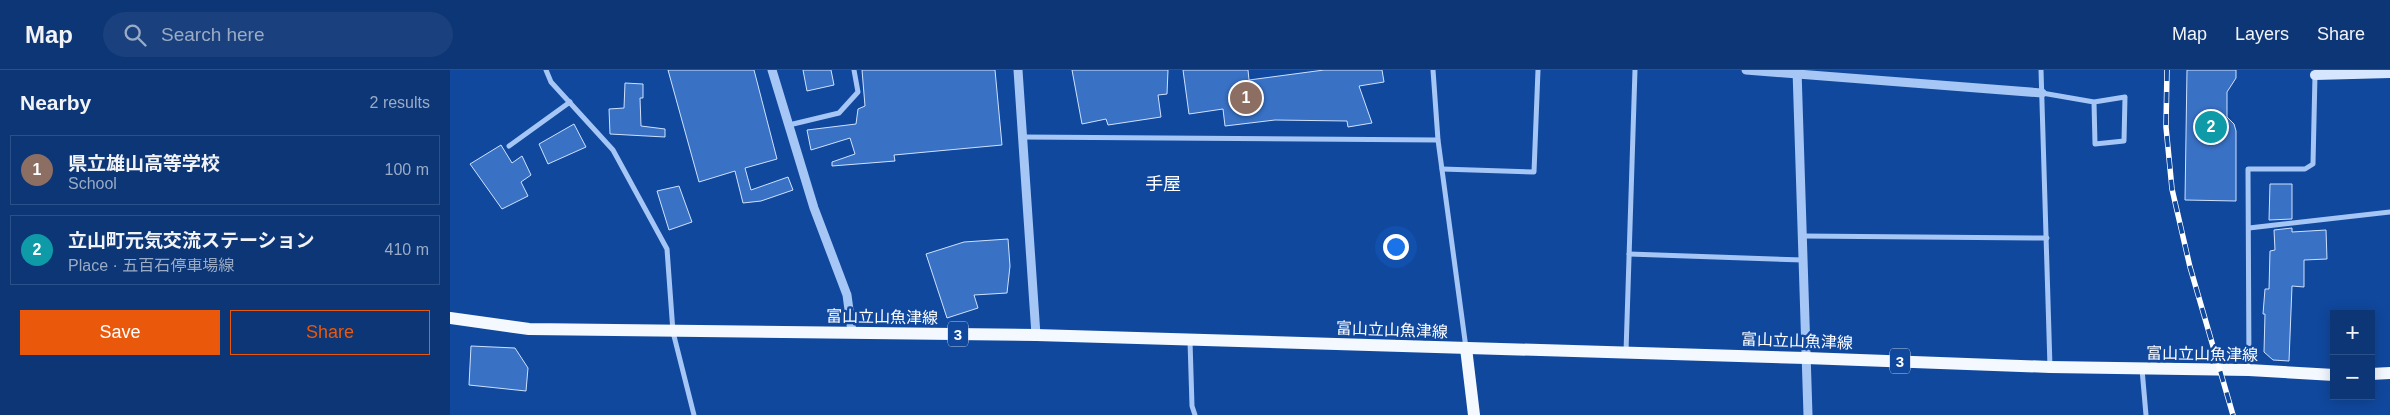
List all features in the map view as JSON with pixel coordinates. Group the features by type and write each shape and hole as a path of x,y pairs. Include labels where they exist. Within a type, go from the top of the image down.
{"main road":[{"path":"2316,75 2390,73"},
{"name":"富山立山魚津線","path":"450,318 529,329 1036,335 1626,352 2050,367 2249,370 2330,375"},
{"path":"1466,348 1474,415"},
{"path":"2375,374 2390,373"}],"street":[{"path":"546,70 551,82 613,150 668,249 673,332 694,415"},
{"path":"772,70 814,208 847,295 852,332"},
{"path":"789,125 839,113 858,92 854,70"},
{"path":"1018,70 1036,335"},
{"path":"1433,70 1438,140 1466,348"},
{"path":"1442,170 1534,172 1538,70"},
{"path":"1626,352 1635,70"},
{"path":"1746,70 1797,72 2042,93 2094,102 2125,97 2124,141 2095,144 2094,102"},
{"path":"2041,70 2050,367"},
{"path":"1797,72 1808,415"},
{"path":"2249,370 2248,170 2305,169 2313,164 2316,75"},
{"path":"509,146 570,102"},
{"path":"1022,137 1438,140"},
{"path":"2249,228 2390,212"},
{"path":"1803,236 2047,238"},
{"path":"1629,254 1803,260"},
{"path":"1190,339 1192,406 1195,415"},
{"path":"2142,369 2146,415"}],"building":[{"path":"668,70 754,70 777,159 745,168 751,190 788,177 793,190 761,201 743,203 735,171 699,182"},
{"path":"803,70 831,70 834,85 807,91"},
{"path":"862,70 995,70 1002,145 894,155 895,161 832,166 832,162 855,154 850,138 811,150 807,130 856,124 858,109 865,106"},
{"path":"1072,70 1168,70 1167,94 1158,95 1161,117 1108,125 1106,119 1082,124"},
{"path":"1183,70 1248,70 1249,80 1324,70 1382,70 1384,82 1359,86 1372,123 1348,127 1347,121 1275,120 1225,126 1223,109 1189,114"},
{"path":"2187,70 2236,70 2236,78 2227,92 2227,117 2234,124 2236,131 2236,201 2185,200"},
{"path":"625,83 643,84 643,98 640,98 641,126 665,129 665,137 610,134 609,109 624,108"},
{"path":"574,124 586,147 548,164 539,144"},
{"path":"501,145 512,163 522,156 531,175 521,182 528,196 502,209 470,164"},
{"path":"2270,184 2292,184 2292,219 2269,220"},
{"path":"679,186 692,222 669,230 657,191"},
{"path":"2292,228 2292,232 2326,230 2327,259 2304,260 2304,287 2292,286 2289,361 2273,360 2264,352 2265,314 2263,314 2265,289 2269,289 2270,251 2275,250 2274,230"},
{"path":"1008,239 1010,266 1007,293 974,295 978,308 947,318 926,254 964,242"},
{"path":"471,346 515,348 528,368 526,391 469,385"}],"railway":[{"path":"2167,70 2166,127 2172,189 2190,267 2233,415"}],"place":[{"name":"県立雄山高等学校","path":"1246,98"},
{"name":"立山町元気交流ステーション","path":"2211,127"}],"district":[{"name":"手屋","path":"1163,184"}]}
